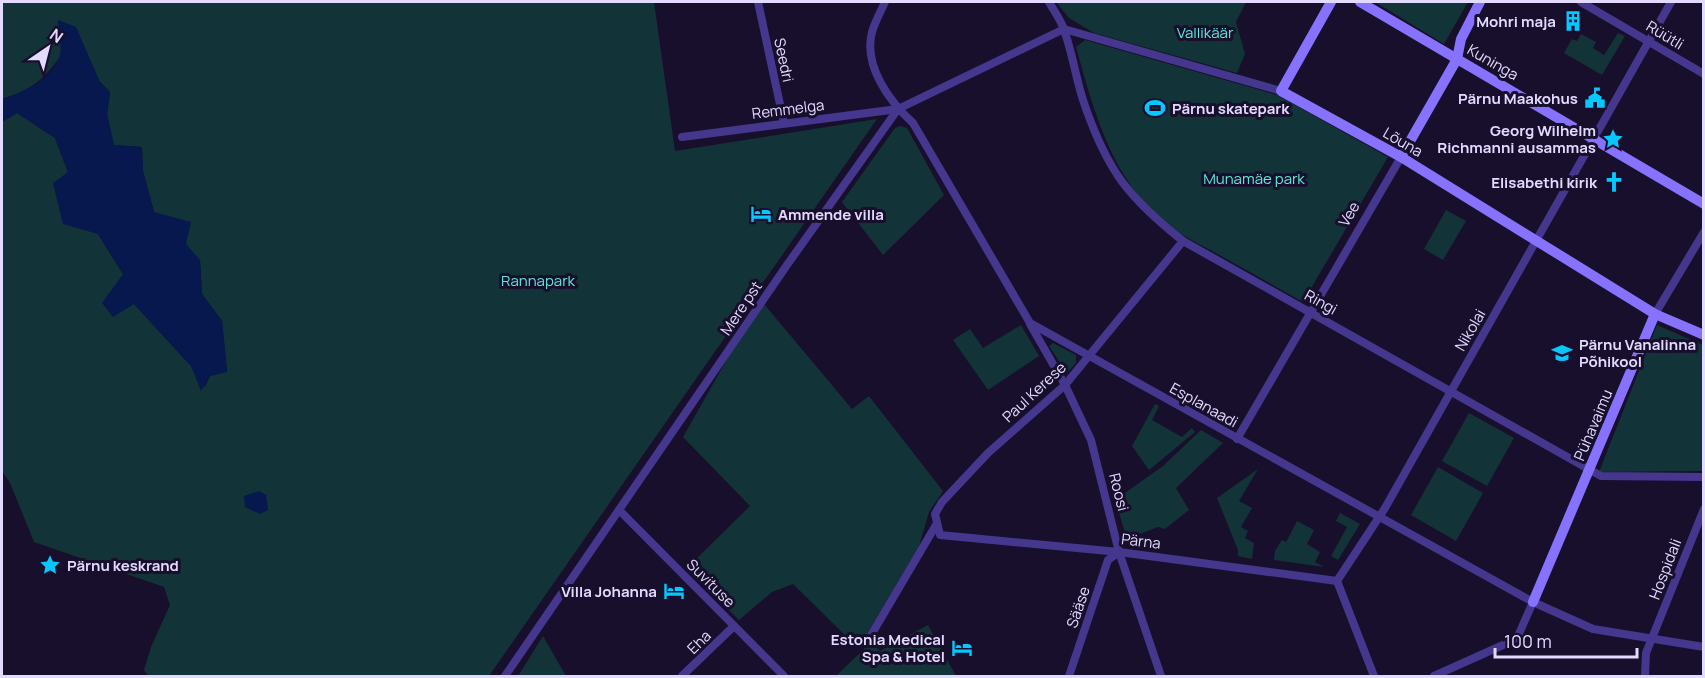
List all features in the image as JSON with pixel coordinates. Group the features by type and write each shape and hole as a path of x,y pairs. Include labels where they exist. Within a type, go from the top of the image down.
{"street":[{"name":"Seedri","path":"758,2 784,123"},
{"name":"Esplanaadi","path":"885,2 872,33 872,57 888,97 898,110 913,123 1030,323 1533,602 1593,629 1704,647"},
{"name":"Ringi","path":"1049,2 1064,28 1084,105 1105,156 1125,188 1148,213 1183,241 1601,476 1704,477"},
{"path":"1281,91 1332,2"},
{"name":"Kuninga","path":"1360,2 1704,204"},
{"name":"Vee","path":"1237,439 1309,311 1457,59 1461,39 1480,2"},
{"name":"Nikolai","path":"1337,581 1380,516 1535,241 1595,140 1671,2"},
{"name":"Rüütli","path":"1586,3 1704,74"},
{"name":"Mere pst","path":"505,676 898,110 1064,28"},
{"name":"Lõuna","path":"1064,28 1281,91 1401,157 1655,314 1704,335"},
{"name":"Remmelga","path":"682,137 898,110"},
{"name":"Pühavaimu","path":"1533,602 1655,314 1704,232"},
{"name":"Paul Kerese","path":"867,642 936,525 935,514 938,507 957,484 1065,385 1183,241"},
{"name":"Roosi","path":"1030,323 1065,385 1091,440 1119,552 1161,676"},
{"name":"Hospidali","path":"1645,676 1646,653 1704,509"},
{"name":"Suvituse","path":"620,510 784,676"},
{"name":"Pärna","path":"936,525 940,535 1119,552 1337,581"},
{"name":"Sääse","path":"1069,676 1108,560 1119,552"},
{"path":"1337,581 1374,676"},
{"path":"1434,676 1512,641 1518,636 1533,602"},
{"name":"Eha","path":"682,676 734,626"}],"green space":[{"name":"Rannapark","path":"2,2 654,2 675,151 877,119 489,676 148,676 144,670 151,647 170,605 164,587 34,542 10,483 2,471 2,122 17,113 55,138 68,172 98,234 123,274 134,304 191,366 205,387 210,376 227,371 222,321 202,294 200,261 154,212 143,171 142,147 114,145 107,115 110,92 100,82 60,57 35,84 2,99"},
{"name":"Vallikäär","path":"1056,2 1246,2 1236,22 1245,54 1237,73 1094,33 1069,18"},
{"path":"1375,2 1468,2 1444,44"},
{"path":"1618,33 1625,36 1602,75 1564,53 1572,39 1577,41 1581,34 1596,42 1593,48 1604,55"},
{"name":"Munamäe park","path":"1085,40 1277,95 1388,157 1303,302 1176,231 1162,221 1140,197 1115,158 1096,115 1076,47"},
{"path":"900,126 907,128 944,195 883,255 842,202 895,128"},
{"path":"1446,210 1466,221 1443,260 1424,249"},
{"path":"764,304 852,409 869,396 943,491 929,512 919,546 867,634 855,645 793,584 772,592 739,620 687,568 750,506 683,437 739,338"},
{"path":"1021,325 1039,356 988,390 953,340 970,329 983,348"},
{"path":"1657,325 1703,345 1703,471 1599,472"},
{"path":"1053,343 1076,355 1076,363 1067,373 1049,346"},
{"path":"1155,404 1159,406 1152,420 1182,437 1192,428 1195,432 1149,470 1132,446"},
{"path":"1469,413 1514,438 1487,486 1442,461"},
{"path":"1201,430 1223,443 1176,488 1189,510 1165,529 1158,527 1127,539 1115,500 1163,466"},
{"path":"1438,467 1483,493 1456,541 1411,515"},
{"path":"1258,469 1239,501 1252,508 1241,527 1248,531 1245,538 1254,543 1252,559 1238,556 1238,550 1217,498"},
{"path":"1340,513 1360,524 1338,560 1331,556 1347,527 1336,521"},
{"path":"1297,521 1314,530 1307,544 1320,552 1315,562 1324,567 1274,560 1275,551 1282,540 1286,542"},
{"path":"928,625 956,676 836,676 867,646 873,644 880,651"},
{"path":"543,636 566,676 518,676"}],"shaded area":[{"path":"58,20 76,27 100,82 110,92 107,115 114,145 142,147 143,171 154,212 191,222 186,244 200,260 202,294 222,321 227,372 210,376 201,391 191,366 134,304 113,317 102,303 123,274 98,234 63,224 53,183 68,172 55,138 17,113 2,122 2,99 35,85 43,80 55,66 61,50"},
{"path":"259,491 266,495 268,510 260,514 245,507 244,496"}],"place":[{"name":"Mohri maja","path":"1573,21"},
{"name":"Pärnu Maakohus","path":"1595,98"},
{"name":"Pärnu skatepark","path":"1155,108"},
{"name":"Georg Wilhelm Richmanni ausammas","path":"1613,139"},
{"name":"Elisabethi kirik","path":"1614,182"},
{"name":"Ammende villa","path":"761,214"},
{"name":"Pärnu Vanalinna Põhikool","path":"1562,353"},
{"name":"Pärnu keskrand","path":"50,565"},
{"name":"Villa Johanna","path":"674,591"},
{"name":"Estonia Medical Spa & Hotel","path":"962,648"}]}
